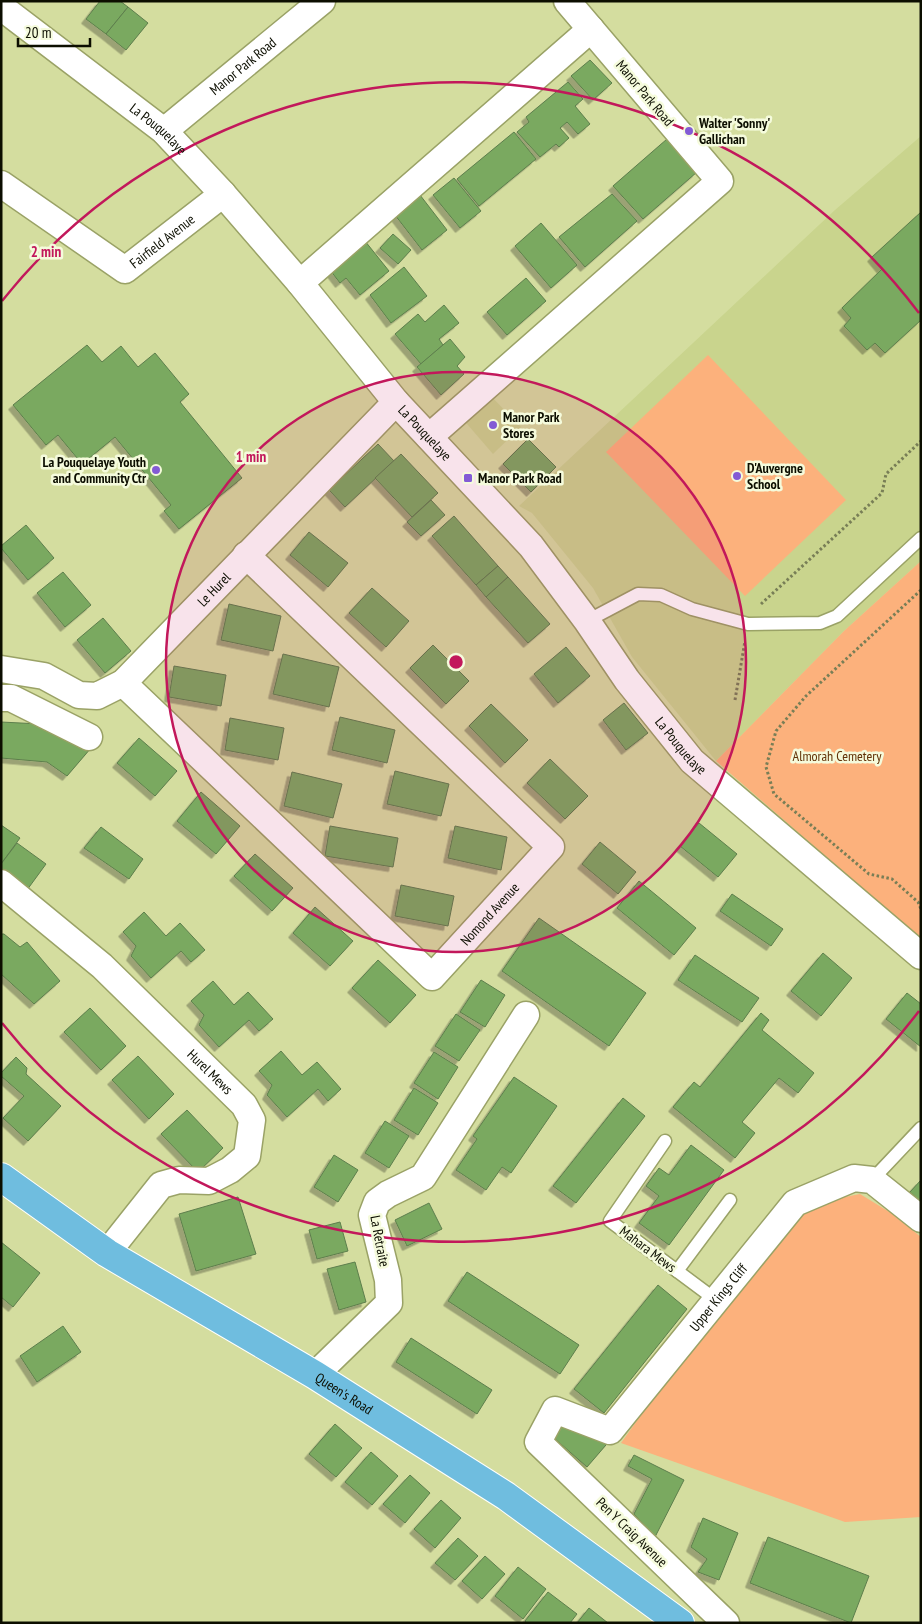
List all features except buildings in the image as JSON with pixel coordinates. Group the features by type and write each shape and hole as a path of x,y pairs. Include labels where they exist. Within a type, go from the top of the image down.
{"main road":[{"name":"Queen's Road","path":"1,1176 108,1253 315,1375 506,1496 680,1623"}],"street":[{"name":"Manor Park Road","path":"164,131 322,1"},
{"name":"Manor Park Road","path":"430,437 720,181 567,1"},
{"name":"La Pouquelaye","path":"1,7 164,131 223,194 300,283 396,402 532,546 587,621 626,680 692,761 921,956"},
{"path":"300,283 591,29"},
{"name":"Fairfield Avenue","path":"1,184 125,270 223,194"},
{"name":"Le Hurel","path":"1,668 44,676 79,695 97,696 123,683 396,402"},
{"name":"Nomond Avenue","path":"123,683 432,977 551,847 246,555"},
{"path":"1,698 11,698 90,737"},
{"name":"Hurel Mews","path":"1,883 102,966 244,1105 252,1120 247,1156 230,1170 209,1181 179,1180 161,1184 108,1253"},
{"name":"La Retraite","path":"315,1375 388,1303 388,1280 372,1215 377,1202 388,1194 423,1177 526,1015"},
{"name":"Upper Kings Cliff","path":"538,1442 555,1410 610,1431 795,1203 854,1178 872,1180"},
{"path":"872,1180 921,1219"},
{"name":"Pen Y Craig Avenue","path":"538,1442 726,1623"}],"lane":[{"path":"587,621 638,594 661,595 692,610 748,624 820,623 837,616 921,538"},
{"path":"872,1180 921,1128"},
{"name":"Mahara Mews","path":"665,1141 610,1221 716,1300"},
{"path":"677,1271 730,1200"}],"path":[{"path":"734,700 748,624 759,606 882,493 886,474 921,441"},
{"path":"921,590 800,703 776,731 766,767 774,794 869,874 892,879 918,902 921,909"}],"shaded area":[{"name":"D'Auvergne School","path":"921,136 921,561 844,631 716,761 632,657 593,588 532,513 519,506 835,210"},
{"path":"488,393 521,427 493,454 461,417"}],"green space":[{"path":"708,355 846,500 745,596 606,452"},
{"name":"Almorah Cemetery","path":"921,561 921,939 716,761 844,631"},
{"path":"860,1194 891,1213 921,1237 921,1517 845,1522 621,1443 681,1359 797,1217 825,1201"}],"place":[{"name":"Walter 'Sonny' Gallichan","path":"689,131"},
{"name":"Manor Park Stores","path":"493,425"},
{"name":"La Pouquelaye Youth and Community Ctr","path":"156,470"},
{"name":"D'Auvergne School","path":"737,476"},
{"name":"Manor Park Road","path":"468,478"}]}
